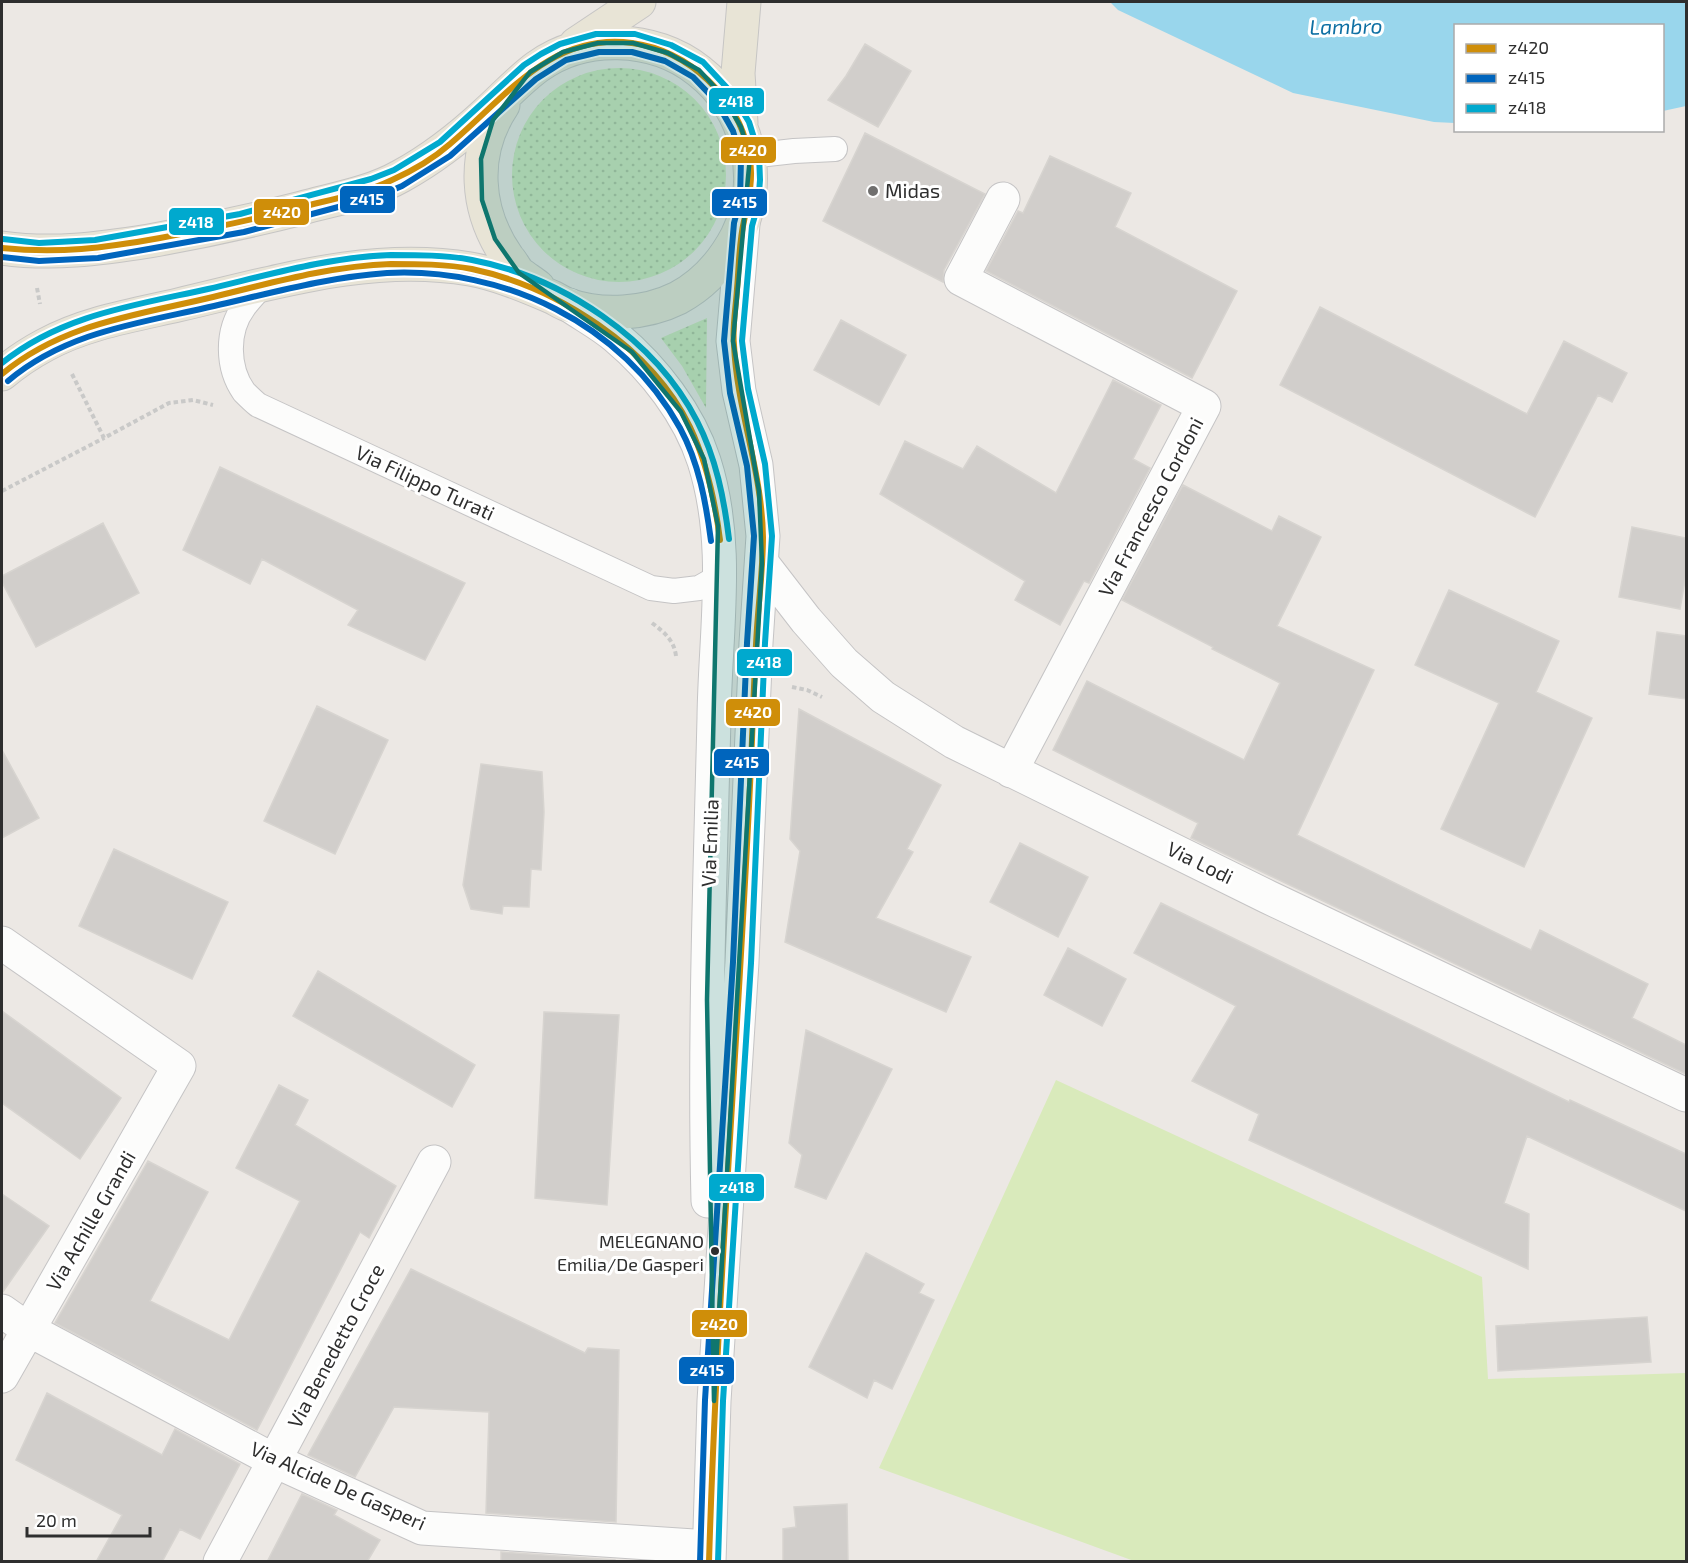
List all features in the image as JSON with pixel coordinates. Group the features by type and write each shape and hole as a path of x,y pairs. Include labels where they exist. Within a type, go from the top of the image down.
{"main road":[{"path":"2,248 49,252 96,249 242,223 374,188 398,178 445,149 546,61 639,2"},
{"path":"2,374 46,344 80,330 262,286 362,267 412,264 471,269 498,276 560,301 616,313 649,309 679,297 706,279 728,254 743,225 748,203 751,179 738,74 744,2"},
{"path":"563,52 598,43 633,43 668,53 699,70 723,96 745,142"},
{"path":"516,86 493,120 481,159 482,200 495,239 519,273 560,301"}],"street":[{"name":"Via Francesco Cordoni","path":"1002,199 961,279 1204,406 1011,771"},
{"name":"Via Emilia","path":"709,1554 714,1401 742,962 763,536 759,491 739,391 733,341 743,225"},
{"name":"Via Emilia","path":"560,301 615,336 632,352 658,380 686,420 704,459 720,541 707,1000 707,1159 714,1401"},
{"name":"Via Lodi","path":"762,563 818,635 869,686 936,732 1268,897 1686,1095"},
{"name":"Via Achille Grandi","path":"2,943 179,1066 2,1376"},
{"name":"Via Benedetto Croce","path":"220,1562 434,1162"},
{"name":"Via Alcide De Gasperi","path":"2,1311 29,1330 275,1461 422,1528 709,1554"}],"lane":[{"path":"745,142 794,151 836,149"},
{"name":"Via Filippo Turati","path":"262,286 242,309 235,323 230,345 234,370 244,392 258,405 651,588 674,591 699,588 720,576"}],"path":[{"path":"2,491 104,438"}],"highlighted area":[{"path":"598,43 633,43 668,53 699,70 723,96 741,127 750,156 733,341 759,491 762,563 714,1401 707,1000 718,526 704,459 681,412 632,352 519,273 495,239 482,200 481,159 493,120 530,72 563,52"}],"green space":[{"path":"608,68 630,68 650,72 670,80 695,99 714,124 722,144 726,175 722,206 714,226 695,251 670,270 650,278 630,282 608,282 588,278 568,270 536,243 524,226 516,206 512,186 512,164 516,144 524,124 551,92 568,80 588,72"},
{"path":"707,318 706,408 682,366 661,338"},
{"path":"1056,1080 1482,1277 1488,1379 1686,1373 1686,1561 1134,1561 879,1468"}],"water":[{"name":"Lambro","path":"1110,2 1686,2 1686,106 1664,111 1664,24 1454,24 1454,123 1434,122 1293,93 1118,10"}],"building":[{"path":"865,44 911,71 878,127 828,100"},
{"path":"865,133 985,194 944,270 943,282 823,221"},
{"path":"1050,156 1131,193 1115,227 1237,291 1192,378 986,271 1018,211 1023,213"},
{"path":"1320,307 1527,414 1564,341 1627,373 1612,402 1598,395 1535,517 1280,385"},
{"path":"841,320 906,355 879,405 814,370"},
{"path":"1113,380 1161,405 1133,459 1150,468 1089,583 1084,581 1060,625 1015,600 1025,581 880,494 905,441 963,469 977,446 1056,493"},
{"path":"220,467 465,583 425,660 348,625 358,610 262,559 250,584 183,550"},
{"path":"1183,485 1272,531 1279,516 1321,537 1277,626 1374,670 1297,835 1531,950 1540,930 1648,984 1632,1018 1686,1045 1686,1074 1191,838 1198,823 1053,750 1087,681 1244,760 1280,683 1122,600"},
{"path":"103,523 139,593 36,647 2,582 2,576"},
{"path":"1632,527 1686,538 1686,575 1680,609 1619,597"},
{"path":"1449,590 1559,641 1536,692 1592,718 1524,867 1441,829 1499,703 1415,665"},
{"path":"1657,632 1686,636 1686,699 1649,694"},
{"path":"317,706 388,740 335,854 264,821"},
{"path":"799,709 941,785 907,849 913,852 876,918 971,957 946,1012 785,942 800,851 790,839"},
{"path":"2,750 39,818 2,838"},
{"path":"481,764 542,772 544,812 541,870 531,869 529,907 503,906 502,914 471,909 463,885"},
{"path":"1020,843 1088,877 1058,937 990,902"},
{"path":"114,849 228,902 192,979 79,926"},
{"path":"1161,903 1569,1102 1570,1100 1686,1154 1686,1211 1527,1136 1504,1203 1529,1214 1528,1269 1249,1140 1259,1114 1192,1081 1236,1006 1134,953"},
{"path":"1068,948 1126,979 1102,1026 1044,995"},
{"path":"318,971 475,1065 452,1107 293,1016"},
{"path":"2,1011 121,1098 80,1159 2,1103"},
{"path":"544,1012 619,1015 607,1205 535,1198"},
{"path":"806,1030 892,1069 826,1199 795,1187 802,1155 789,1143"},
{"path":"279,1085 308,1100 295,1125 396,1186 369,1238 360,1232 257,1430 55,1323 148,1161 208,1192 150,1301 229,1340 300,1201 236,1168"},
{"path":"2,1194 49,1226 2,1293"},
{"path":"866,1253 924,1284 919,1293 934,1300 892,1389 874,1380 867,1398 809,1367"},
{"path":"411,1269 585,1353 588,1348 619,1350 616,1522 486,1513 489,1412 394,1407 355,1477 308,1455"},
{"path":"1647,1317 1651,1362 1498,1371 1496,1326"},
{"path":"47,1393 162,1455 175,1429 240,1464 200,1539 180,1529 162,1562 96,1562 122,1515 16,1460"},
{"path":"302,1494 337,1510 334,1515 380,1540 367,1562 267,1562"},
{"path":"847,1504 848,1562 783,1562 783,1529 796,1527 794,1507"},
{"path":"501,1552 615,1560 615,1562 501,1562"}],"transit line":[{"name":"z418","path":"3,239 39,243 95,240 240,214 371,179 394,170 440,142 524,65 541,54 560,44 596,34 635,34 671,45 703,62 730,91 749,122 759,154 760,180 758,205 752,226 742,341 748,389 765,464 772,536 751,963 723,1401 718,1562"},
{"name":"z420","path":"2,248 62,250 139,242 251,219 371,189 407,173 437,154 510,89 553,58 577,48 603,42 632,43 673,56 708,80 734,113 749,153 751,170 740,246 734,324 736,369 762,512 763,548 717,1362 709,1562"},
{"name":"z415","path":"2,257 39,261 98,258 244,232 376,197 402,186 450,156 536,79 566,60 599,52 632,52 665,61 693,77 716,101 733,131 741,158 740,201 734,223 724,341 730,393 747,466 754,536 733,962 705,1400 700,1562"},
{"name":"z418","path":"2,363 49,333 100,314 345,259 391,255 442,256 506,268 572,297 602,316 657,364 679,391 704,435 725,508 729,539"},
{"name":"z420","path":"2,374 50,343 102,323 279,281 368,265 421,264 472,269 536,290 568,306 598,325 651,371 673,398 696,441 710,482 720,540"},
{"name":"z415","path":"8,381 31,364 55,351 106,331 300,286 387,273 431,274 474,280 516,292 556,309 593,332 627,359 656,391 687,441 704,498 711,541"}],"place":[{"name":"Midas","path":"873,191"},
{"name":"MELEGNANO Emilia/De Gasperi","path":"715,1251"}]}
